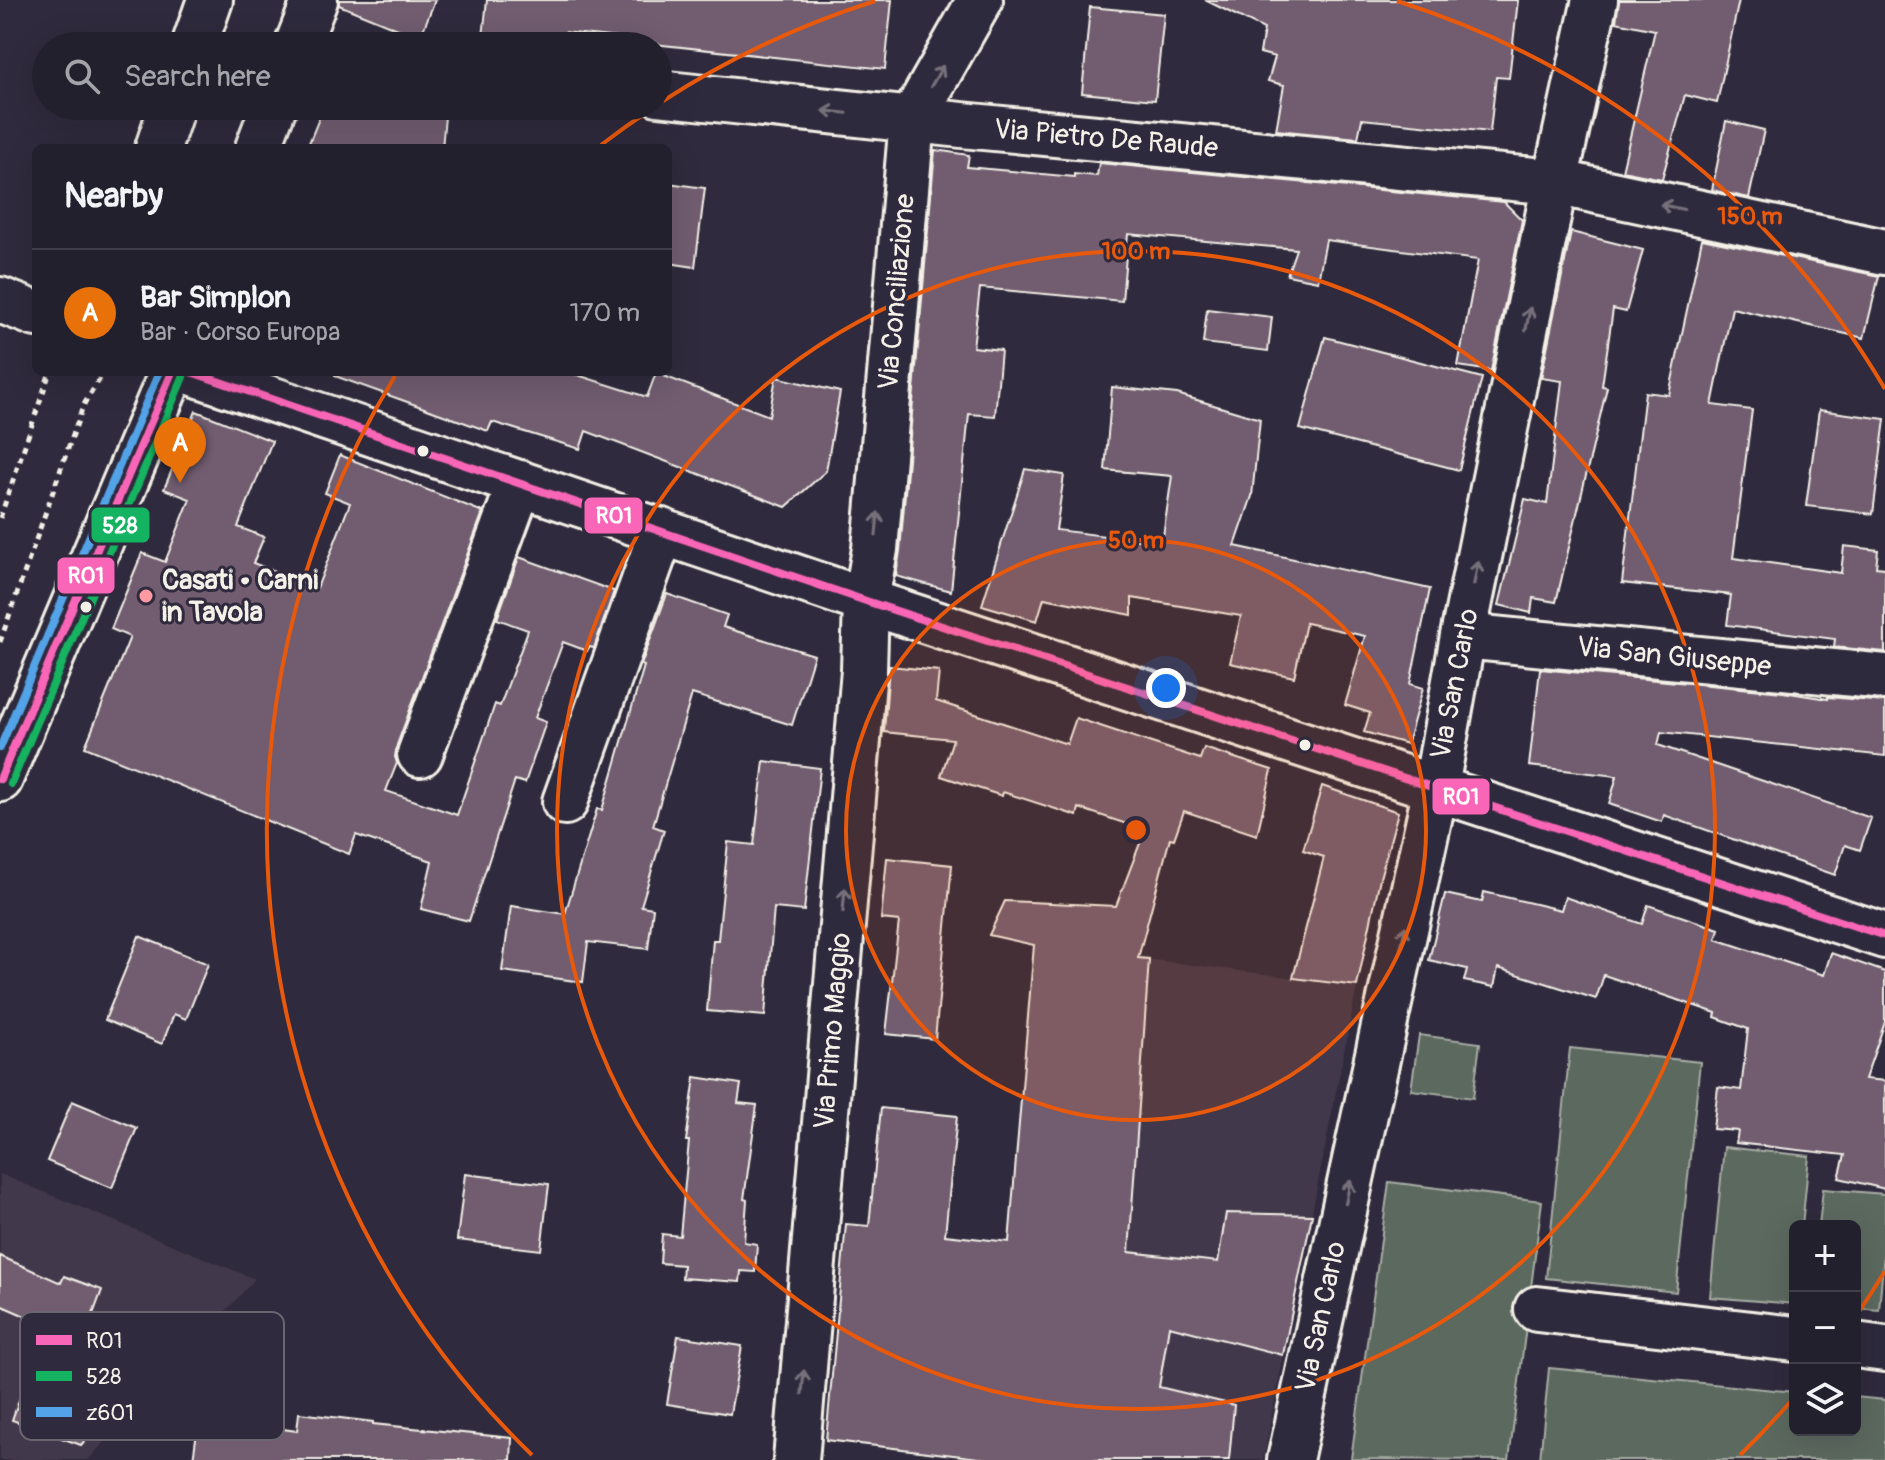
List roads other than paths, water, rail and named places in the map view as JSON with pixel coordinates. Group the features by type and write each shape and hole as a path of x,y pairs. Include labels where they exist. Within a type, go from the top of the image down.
{"street":[{"path":"199,32 210,0"},
{"path":"302,32 315,0"},
{"name":"Via Conciliazione","path":"866,601 875,549 912,120 980,0"},
{"name":"Via San Carlo","path":"1290,1460 1436,787 1463,636 1595,0"},
{"name":"Via Pietro De Raude","path":"672,94 1555,182 1885,252"},
{"path":"159,144 167,120"},
{"path":"260,144 269,120"},
{"path":"0,300 32,312"},
{"path":"0,779 170,376"},
{"path":"203,376 866,601 1885,936"},
{"path":"420,754 520,483"},
{"path":"565,802 662,531"},
{"name":"Via Primo Maggio","path":"796,1460 864,670 866,601"},
{"name":"Via San Giuseppe","path":"1463,636 1885,677"},
{"path":"1537,1309 1789,1338"},
{"path":"1861,1346 1885,1349"}],"place":[{"name":"Bar Simplon","path":"180,483"},
{"name":"Casati • Carni in Tavola","path":"146,596"}]}
